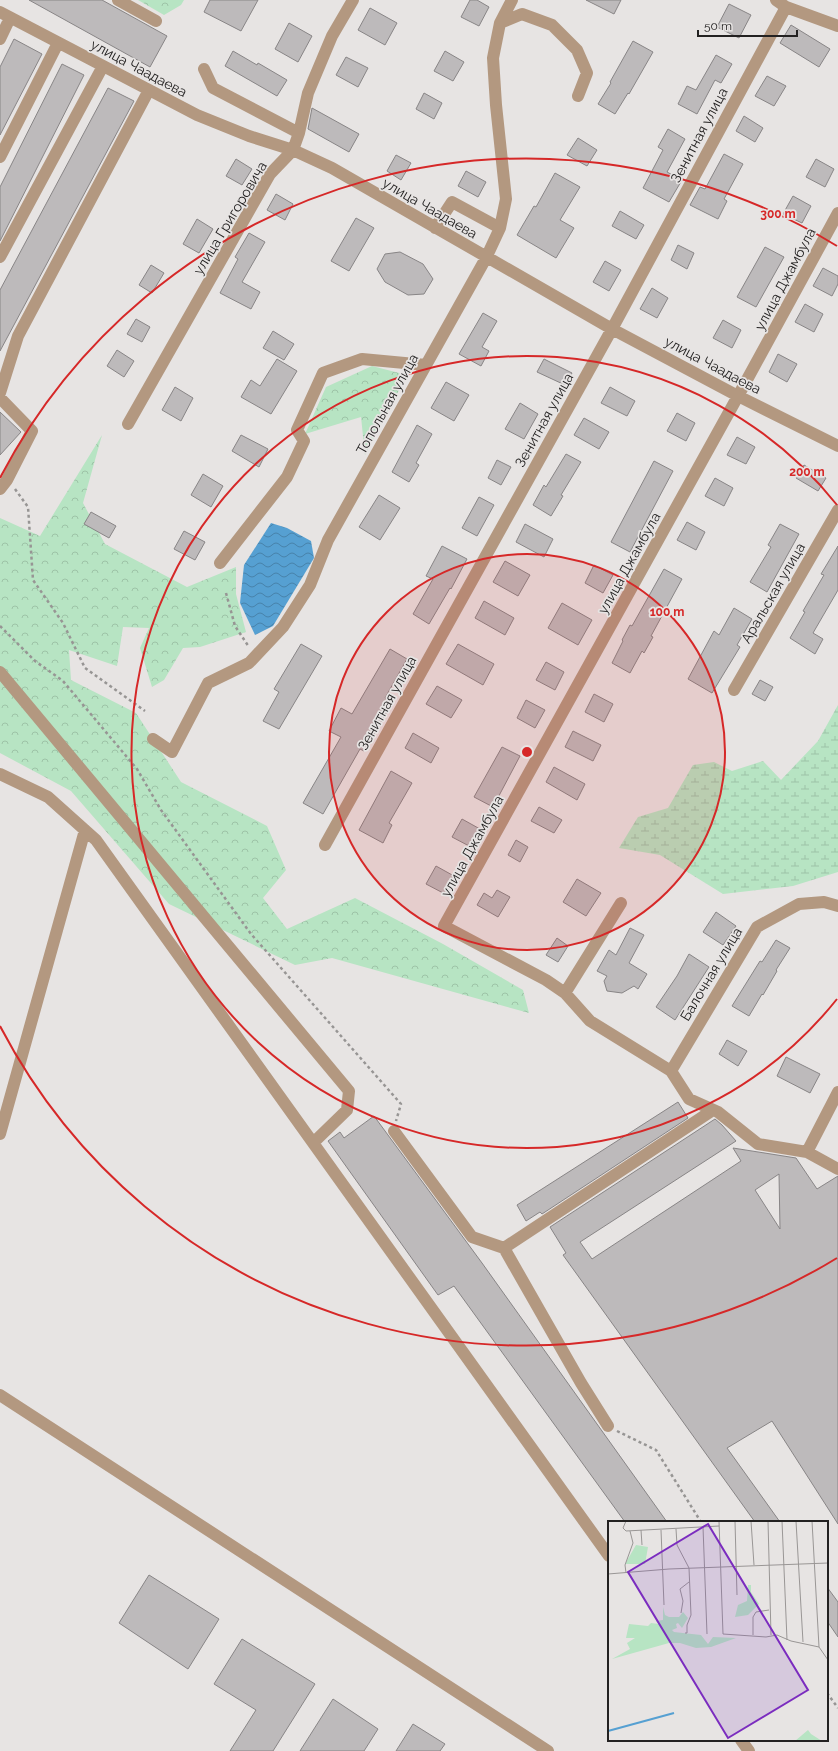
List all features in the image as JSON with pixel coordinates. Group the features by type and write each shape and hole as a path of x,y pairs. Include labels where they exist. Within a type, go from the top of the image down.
{"street":[{"path":"118,0 156,21"},
{"name":"улица Григоровича","path":"128,424 270,174 293,150 299,133 308,93 332,36 353,0"},
{"name":"Топольная улица","path":"153,739 172,752 208,683 249,663 283,627 310,585 328,540 486,258 500,228 506,199 496,105 493,58 500,23 512,0"},
{"path":"776,0 786,6 838,26"},
{"name":"Зенитная улица","path":"325,845 612,329 786,6"},
{"path":"500,23 522,14 552,25 577,50 587,73 578,96"},
{"path":"0,39 5,15"},
{"name":"улица Чаадаева","path":"5,15 197,115 249,136 293,150 332,168 486,258 612,329 738,396 838,446"},
{"path":"0,157 58,43"},
{"path":"0,257 103,66"},
{"path":"204,69 213,88 299,133"},
{"path":"0,393 18,336 149,90"},
{"path":"435,228 452,202 500,228"},
{"name":"улица Джамбула","path":"565,992 546,980 444,926 838,213"},
{"path":"220,563 287,477 304,441 297,430 323,373 362,359 426,364"},
{"path":"0,398 32,430 2,481"},
{"name":"Аральская улица","path":"734,690 838,510"},
{"path":"0,672 349,1090 347,1110 313,1143"},
{"path":"0,774 48,797 96,840 608,1555"},
{"path":"0,1134 85,830"},
{"path":"622,902 565,992 590,1022 671,1071 689,1099 713,1110 758,1144 807,1152 838,1169"},
{"name":"Балочная улица","path":"671,1071 757,927 799,904 824,902 838,906"},
{"path":"807,1152 838,1092"},
{"path":"504,1248 713,1110"},
{"path":"394,1131 472,1237 504,1248 580,1383 608,1426"},
{"path":"0,1395 548,1751"},
{"path":"742,1741 749,1751"}],"path":[{"path":"2,481 28,507 33,580 63,622 85,668 144,711"},
{"path":"226,593 235,626 255,656"},
{"path":"0,626 35,661 63,681 132,764 161,810 251,934 401,1104 394,1131"},
{"path":"608,1426 656,1450 700,1521"},
{"path":"828,1694 838,1708"}],"green space":[{"path":"138,0 184,0 181,5 164,15"},
{"path":"372,366 407,375 365,455 361,417 305,434 326,387"},
{"path":"102,435 83,503 105,544 187,587 236,567 236,594 246,632 200,647 183,648 164,680 152,687 140,648 149,628 123,627 117,666 69,650 71,680 136,713 181,782 267,826 286,870 263,898 287,929 355,898 443,944 523,990 529,1013 332,958 295,965 169,904 71,791 0,753 0,518 40,536"},
{"path":"838,705 838,872 793,886 723,894 660,855 619,848 638,817 668,808 693,765 714,762 732,771 763,761 781,780 818,741"}],"water":[{"path":"271,523 287,528 311,541 314,558 273,626 255,635 240,603 244,565"}],"building":[{"path":"29,0 102,0 167,36 150,67"},
{"path":"210,0 258,0 241,31 204,12"},
{"path":"470,0 477,0 489,7 479,26 461,17"},
{"path":"586,0 621,0 614,14"},
{"path":"729,4 751,15 739,38 717,27"},
{"path":"370,8 397,23 385,45 358,30"},
{"path":"289,23 312,36 298,62 275,49"},
{"path":"791,25 830,49 819,67 780,43"},
{"path":"14,39 42,54 0,135 0,67"},
{"path":"633,41 653,52 629,94 628,93 615,114 598,104"},
{"path":"233,51 257,65 258,63 287,80 277,96 225,66"},
{"path":"445,51 464,62 453,81 434,71"},
{"path":"716,55 732,64 721,83 715,80 697,114 678,104 687,86 696,90"},
{"path":"346,57 368,68 358,87 336,75"},
{"path":"62,64 84,75 0,241 0,187"},
{"path":"767,76 786,86 774,106 755,96"},
{"path":"108,88 134,101 0,351 0,290"},
{"path":"424,93 442,103 434,119 416,109"},
{"path":"312,108 359,134 349,152 308,129"},
{"path":"744,116 763,128 755,142 736,131"},
{"path":"668,129 685,139 667,172 682,180 669,202 643,188 663,150 658,147"},
{"path":"578,138 597,150 587,166 567,155"},
{"path":"724,154 743,164 724,199 727,201 718,219 690,205 700,187 705,189"},
{"path":"396,155 411,163 401,180 387,171"},
{"path":"236,159 252,169 242,185 226,176"},
{"path":"816,159 834,169 825,187 806,177"},
{"path":"466,171 486,182 478,197 458,186"},
{"path":"555,173 580,187 560,220 574,228 556,258 517,235 534,206 536,207"},
{"path":"276,194 293,204 285,220 267,210"},
{"path":"793,196 811,206 802,223 783,214"},
{"path":"620,211 644,225 636,239 612,226"},
{"path":"356,218 374,228 349,271 331,261"},
{"path":"197,219 213,229 199,253 183,244"},
{"path":"249,233 265,242 242,282 260,292 251,309 220,293 238,259 235,257"},
{"path":"678,245 694,253 687,269 671,260"},
{"path":"765,247 784,257 756,307 737,297"},
{"path":"400,252 423,264 433,279 424,294 408,295 385,282 377,269 385,254"},
{"path":"605,261 621,270 609,291 593,282"},
{"path":"151,265 164,273 152,293 139,285"},
{"path":"823,268 838,276 838,284 832,296 813,286"},
{"path":"652,288 668,298 657,318 640,309"},
{"path":"805,304 823,314 814,332 795,322"},
{"path":"483,313 497,321 482,347 489,351 481,366 459,354"},
{"path":"136,319 150,327 142,342 127,334"},
{"path":"723,320 741,330 732,348 713,338"},
{"path":"273,331 294,344 284,360 263,348"},
{"path":"117,350 134,361 124,377 107,366"},
{"path":"778,354 797,364 787,382 769,372"},
{"path":"277,359 297,371 271,414 241,397 251,380 260,386"},
{"path":"544,359 572,373 565,385 537,372"},
{"path":"446,382 469,395 454,421 431,408"},
{"path":"175,387 193,398 181,421 162,410"},
{"path":"610,387 635,401 627,416 601,403"},
{"path":"520,403 538,414 524,439 505,429"},
{"path":"0,412 21,432 0,455"},
{"path":"677,413 695,423 686,441 667,431"},
{"path":"584,418 609,432 599,449 574,435"},
{"path":"417,425 432,434 416,463 419,465 409,482 392,472"},
{"path":"241,435 268,449 259,467 232,451"},
{"path":"737,437 755,447 746,464 727,455"},
{"path":"566,454 581,462 561,495 563,496 551,516 533,505 544,485 546,487"},
{"path":"497,460 511,467 501,485 488,478"},
{"path":"654,461 673,471 630,552 611,542"},
{"path":"804,465 826,478 818,491 796,478"},
{"path":"203,474 223,486 211,507 191,495"},
{"path":"715,478 733,488 724,506 705,496"},
{"path":"379,495 400,508 380,540 359,527"},
{"path":"479,497 494,505 477,536 462,528"},
{"path":"91,512 116,526 109,538 84,524"},
{"path":"687,522 705,532 696,550 677,540"},
{"path":"525,524 553,539 544,557 516,542"},
{"path":"780,524 799,534 767,592 750,582 771,547 768,545"},
{"path":"184,531 205,542 195,560 174,549"},
{"path":"442,546 467,559 451,589 450,588 429,624 413,614 433,579 426,576"},
{"path":"838,546 838,590 813,633 823,639 815,654 790,638 805,612 803,611 824,575 821,574"},
{"path":"505,561 530,575 518,596 493,582"},
{"path":"594,565 613,575 603,593 585,583"},
{"path":"664,569 682,579 651,636 653,637 644,653 642,651 630,673 612,663 630,625 632,626"},
{"path":"484,601 514,618 505,635 475,618"},
{"path":"562,603 592,620 578,645 548,628"},
{"path":"734,608 752,619 737,645 740,647 712,693 688,679 714,631 719,635"},
{"path":"301,644 322,656 279,729 263,721 279,692 274,689"},
{"path":"458,644 494,664 483,685 446,664"},
{"path":"390,649 407,659 385,698 392,703 364,751 360,749 323,814 303,803 341,737 329,731 341,708 352,714"},
{"path":"546,662 564,672 555,690 536,680"},
{"path":"760,680 773,687 765,701 752,694"},
{"path":"437,686 462,700 451,718 426,704"},
{"path":"594,694 613,704 604,722 585,712"},
{"path":"526,700 545,710 535,728 517,718"},
{"path":"573,731 601,745 593,761 565,747"},
{"path":"413,733 439,748 431,763 405,748"},
{"path":"502,747 520,756 493,807 474,797"},
{"path":"554,767 585,784 577,800 546,782"},
{"path":"391,771 412,783 389,823 392,825 383,843 359,830"},
{"path":"539,807 562,820 554,833 531,821"},
{"path":"462,819 480,829 471,847 452,837"},
{"path":"516,840 528,847 520,862 508,855"},
{"path":"436,866 454,876 445,894 426,884"},
{"path":"577,879 601,893 586,916 563,902"},
{"path":"497,890 510,897 498,917 477,905 484,893 492,898"},
{"path":"716,912 736,926 723,945 703,932"},
{"path":"630,928 644,935 629,963 647,974 638,989 634,986 622,993 607,991 604,981 607,976 597,971 609,950 616,955"},
{"path":"557,938 568,946 558,962 546,955"},
{"path":"776,940 790,948 749,1016 732,1006 760,961 762,962"},
{"path":"689,954 709,967 675,1020 656,1007 677,976"},
{"path":"727,1040 747,1051 738,1066 719,1054"},
{"path":"786,1057 820,1074 810,1093 777,1076"},
{"path":"678,1102 688,1118 542,1214 540,1212 526,1221 517,1205"},
{"path":"374,1116 482,1263 666,1521 624,1521 454,1286 438,1295 328,1141 340,1132 344,1138"},
{"path":"715,1119 736,1141 580,1242 592,1259 741,1161 733,1148 796,1158 817,1189 838,1176 838,1524 772,1421 727,1448 779,1521 754,1521 563,1255 566,1253 550,1227","holes":["779,1174 780,1229 755,1190"]},
{"path":"149,1575 219,1619 188,1669 119,1623"},
{"path":"828,1588 838,1602 838,1637 828,1622"},
{"path":"242,1639 315,1684 273,1751 230,1751 256,1710 214,1684"},
{"path":"333,1699 378,1729 364,1751 300,1751"},
{"path":"413,1724 445,1744 440,1751 396,1751"}]}
